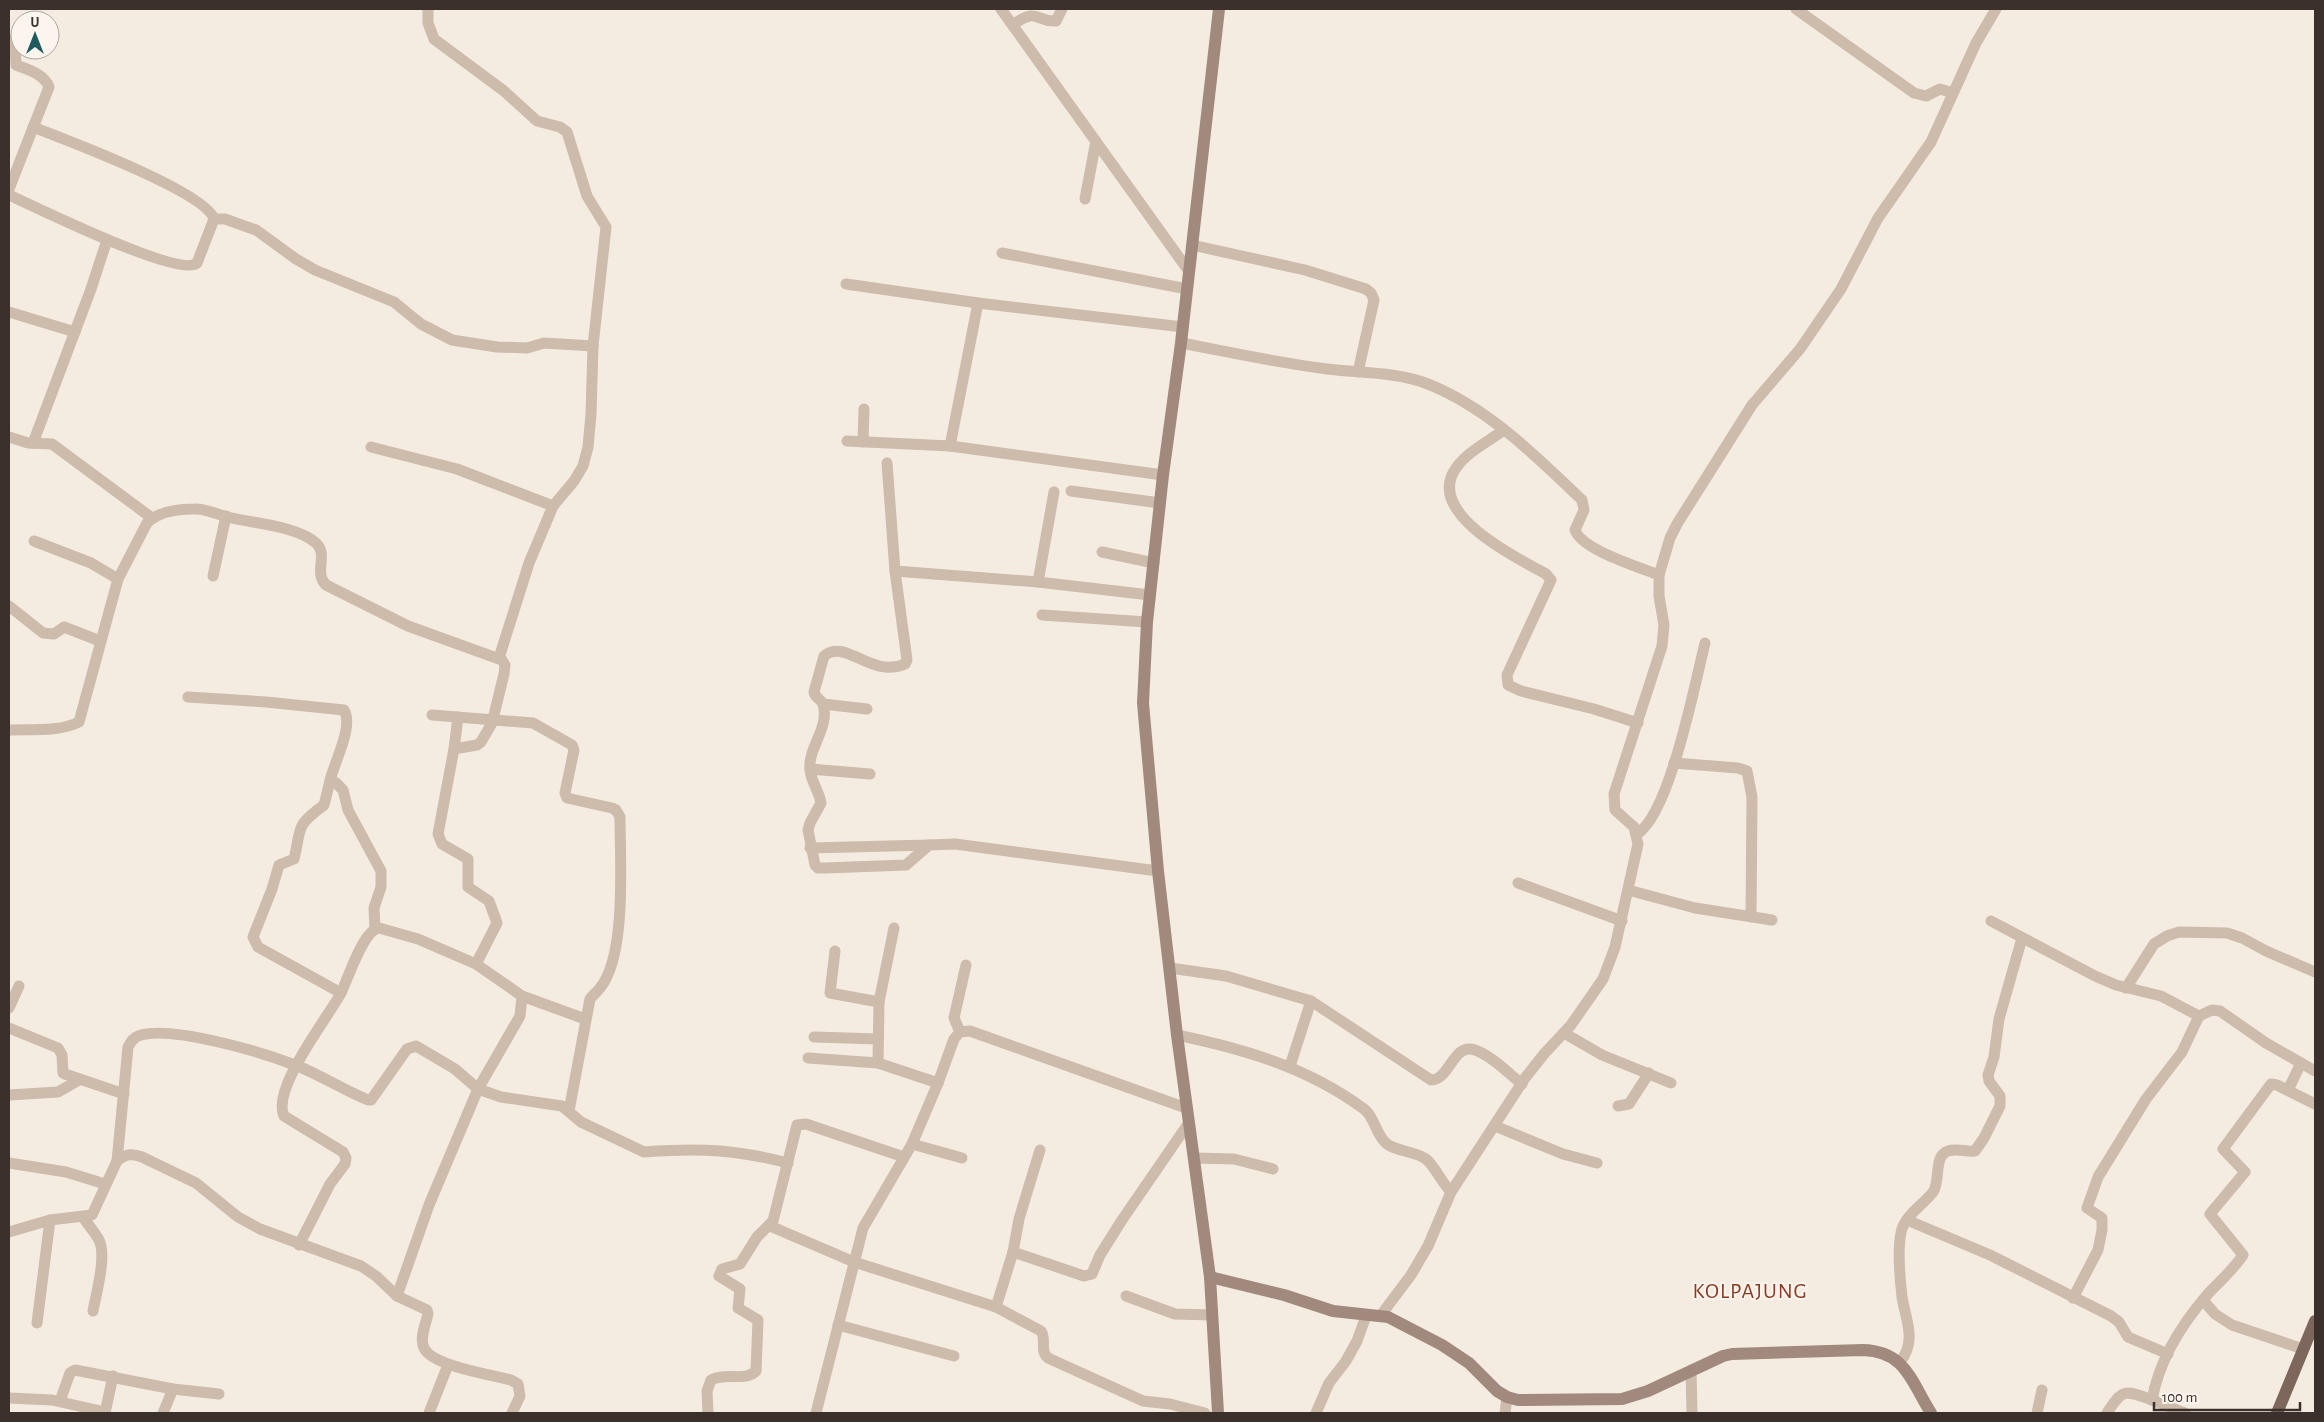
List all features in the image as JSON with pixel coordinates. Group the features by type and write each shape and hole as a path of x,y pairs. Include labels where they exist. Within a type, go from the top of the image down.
{"main road":[{"path":"2277,1413 2315,1321"}],"street":[{"path":"428,9 428,23 434,39 504,91 537,121 560,127 567,132 587,196 606,228 593,346 592,414 588,448 583,466 574,481 553,506 529,563 499,658"},
{"path":"1001,9 1014,24 1188,270"},
{"path":"1014,24 1029,15 1036,15 1049,21 1056,21 1062,9"},
{"path":"1218,1413 1210,1277 1195,1158 1188,1124 1158,871 1144,725 1144,664 1163,475 1188,344 1183,327 1188,270 1219,9"},
{"path":"1796,9 1914,93 1926,96 1940,89 1953,93"},
{"path":"1382,1315 1416,1268 1428,1246 1451,1192 1539,1060 1564,1033 1602,980 1612,959 1637,854 1637,834 1634,828 1617,813 1614,794 1664,636 1663,614 1659,596 1659,575 1670,538 1752,404 1800,349 1841,289 1878,218 1931,142 1983,30 1996,9"},
{"path":"9,40 15,45 16,65 46,80 49,87 9,189"},
{"path":"9,195 107,240 156,260 183,267 193,267 203,254 214,219 213,215 202,206 140,171 33,127"},
{"path":"1085,199 1096,141"},
{"path":"214,219 225,219 256,230 296,260 314,270 394,302 421,324 452,340 497,347 527,348 544,343 593,346"},
{"path":"33,443 107,240"},
{"path":"1192,245 1305,270 1366,289 1372,293 1374,300 1358,372"},
{"path":"1002,254 1187,289"},
{"path":"846,284 978,303 1183,327"},
{"path":"950,446 978,303"},
{"path":"9,312 75,332"},
{"path":"1188,344 1325,369 1358,372 1426,384 1458,398 1504,430 1582,500 1584,510 1575,530 1581,540 1597,550 1659,575"},
{"path":"862,442 864,409"},
{"path":"1504,430 1456,468 1450,488 1459,512 1471,527 1504,550 1546,574 1551,580 1507,675 1508,685 1521,691 1594,709 1638,723"},
{"path":"9,437 33,443 52,444 152,518"},
{"path":"847,441 950,446 1163,475"},
{"path":"371,447 456,469 553,506"},
{"path":"887,463 896,571 908,655 905,664 887,668 872,666 841,650 830,652 824,656 814,692 823,704 821,735 811,751 810,769 811,779 821,803 810,823 810,848 813,861 818,868 896,867 911,862 929,845"},
{"path":"1072,491 1160,503"},
{"path":"1038,582 1054,492"},
{"path":"9,730 44,729 74,725 79,722 118,578 146,523 164,513 195,508 293,532 310,539 320,547 322,553 320,576 326,585 408,626 490,657 499,658 505,665 504,674 488,732 477,745 454,749"},
{"path":"213,576 226,516"},
{"path":"34,540 91,563 118,578"},
{"path":"1102,552 1154,563"},
{"path":"896,571 1038,582 1150,595"},
{"path":"9,606 43,633 54,634 64,627 100,641"},
{"path":"1042,614 1147,622"},
{"path":"1637,834 1648,826 1674,763 1704,643"},
{"path":"188,697 344,710 348,716 347,727 324,806 308,817 299,831 294,859 278,865 272,889 253,937 258,947 341,993"},
{"path":"823,704 867,709"},
{"path":"432,715 540,724 572,745 574,750 565,793 567,798 612,808 616,810 620,817 621,907 619,927 611,964 600,987 590,999 569,1111"},
{"path":"458,718 438,834 440,842 453,852 468,859 468,887 489,902 497,923 476,964"},
{"path":"1674,763 1738,768 1747,771 1752,797 1752,917"},
{"path":"810,769 870,774"},
{"path":"330,781 336,782 343,790 348,810 361,832 382,877 374,908 375,929"},
{"path":"810,848 955,844 1158,871"},
{"path":"1518,883 1622,921"},
{"path":"1628,890 1695,908 1772,920"},
{"path":"1991,922 2095,976 2126,988 2161,996 2199,1016"},
{"path":"878,1063 879,1002 894,928"},
{"path":"375,929 418,939 476,964 522,996 585,1019"},
{"path":"299,1245 309,1222 330,1184 345,1164 346,1158 343,1152 284,1116 281,1110 283,1096 296,1065 341,993 368,935 375,929"},
{"path":"2126,988 2154,944 2166,936 2179,932 2227,933 2242,938 2266,951 2315,972"},
{"path":"1900,1362 1909,1348 1910,1334 1902,1299 1900,1238 1907,1220 1936,1187 1941,1158 1944,1154 1955,1150 1975,1151 1996,1116 2000,1096 1989,1081 1988,1075 1994,1057 1999,1019 2022,938"},
{"path":"835,950 830,993 879,1002"},
{"path":"960,1032 954,1018 966,965"},
{"path":"1170,968 1226,976 1312,1001 1431,1080 1436,1080 1441,1076 1458,1054 1464,1050 1474,1049 1522,1084"},
{"path":"9,1008 19,986"},
{"path":"397,1296 429,1205 478,1089 520,1016 522,996"},
{"path":"1290,1066 1312,1001"},
{"path":"2073,1298 2100,1242 2102,1218 2087,1208 2098,1177 2146,1099 2182,1052 2199,1016 2212,1010 2220,1011 2315,1071"},
{"path":"9,1028 58,1048 62,1055 63,1072 79,1080 124,1094"},
{"path":"816,1413 858,1243 866,1220 912,1144 954,1039 960,1032 970,1031 1186,1108"},
{"path":"9,1232 50,1220 92,1215 117,1161 128,1047 132,1040 138,1036 161,1032 201,1037 296,1065 368,1100 371,1100 407,1049 416,1046 455,1069 478,1089 501,1097 554,1105 569,1111 581,1122 618,1137 644,1152 704,1148 750,1153 788,1163"},
{"path":"1564,1033 1602,1055 1671,1082"},
{"path":"1177,1035 1247,1051 1290,1066 1366,1110 1387,1144 1429,1161 1451,1192"},
{"path":"814,1037 878,1039"},
{"path":"808,1058 878,1063 938,1083"},
{"path":"2288,1090 2301,1063"},
{"path":"1618,1106 1629,1104 1649,1073"},
{"path":"9,1094 58,1092 79,1080"},
{"path":"2152,1400 2168,1354 2181,1329 2203,1300 2243,1255 2210,1214 2245,1172 2223,1149 2271,1084 2288,1090 2315,1104"},
{"path":"708,1413 707,1391 711,1380 724,1376 750,1376 754,1374 757,1368 758,1320 738,1308 740,1289 719,1276 722,1269 740,1264 757,1237 770,1226 788,1163 795,1128 800,1123 904,1157"},
{"path":"1013,1252 1084,1276 1092,1274 1100,1255 1122,1220 1188,1124"},
{"path":"1495,1126 1563,1154 1597,1163"},
{"path":"912,1144 962,1158"},
{"path":"996,1307 1013,1252 1019,1219 1040,1150"},
{"path":"117,1161 125,1155 142,1156 196,1183 238,1217 299,1245 361,1266 376,1276 397,1296 427,1310 428,1314 422,1341 423,1348 427,1353 448,1365 511,1380 518,1384 520,1396 512,1413"},
{"path":"1195,1158 1234,1159 1273,1170"},
{"path":"9,1163 66,1172 105,1184"},
{"path":"83,1217 100,1241 101,1249 101,1261 93,1312"},
{"path":"38,1323 50,1220"},
{"path":"1907,1220 1990,1255 2115,1319 2128,1337 2168,1354"},
{"path":"770,1226 854,1262 996,1307 1041,1331 1044,1335 1042,1349 1048,1358 1146,1402 1170,1404 1204,1413"},
{"path":"1210,1277 1284,1294 1333,1311 1366,1316 1382,1315 1427,1336 1458,1355 1507,1397 1533,1400 1622,1398 1648,1391 1723,1356 1744,1353 1871,1350 1887,1353 1900,1362 1930,1413"},
{"path":"1126,1296 1175,1314 1212,1315"},
{"path":"2203,1300 2222,1320 2303,1349"},
{"path":"1316,1413 1329,1382 1346,1361 1357,1341 1366,1316"},
{"path":"838,1325 954,1356"},
{"path":"429,1413 448,1365"},
{"path":"60,1401 71,1371 75,1370 173,1389 218,1394"},
{"path":"1692,1370 1692,1413"},
{"path":"9,1398 60,1401 105,1412 112,1376"},
{"path":"163,1413 173,1389"},
{"path":"2037,1413 2042,1390"},
{"path":"2107,1413 2123,1393 2128,1391 2185,1413"},
{"path":"1505,1413 1507,1397"}],"district":[{"name":"KOLPAJUNG","path":"1750,1291"}]}
